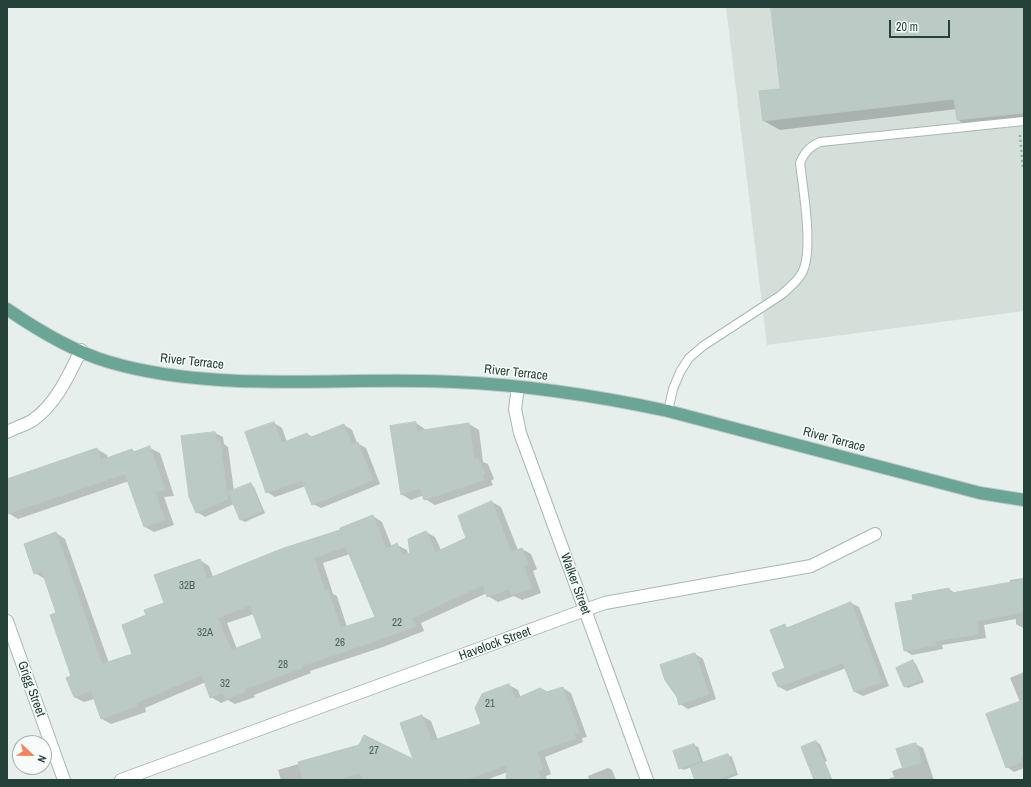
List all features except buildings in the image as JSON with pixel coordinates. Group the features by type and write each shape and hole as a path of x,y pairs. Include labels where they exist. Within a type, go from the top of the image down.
{"main road":[{"name":"River Terrace","path":"7,309 48,334 81,350 108,362 141,370 224,380 455,381 518,386 616,400 668,411 980,493 1024,500"}],"street":[{"path":"7,432 33,420 55,398 72,370 81,350"},
{"name":"Walker Street","path":"518,386 515,410 520,433 647,780"},
{"name":"Havelock Street","path":"120,780 605,603 811,566 875,534"},
{"name":"Grigg Street","path":"7,621 64,780"}],"lane":[{"path":"668,411 673,389 680,372 689,358 703,346 781,295 792,286 802,272 807,251 805,204 800,164 804,154 812,146 820,142 1024,121"}],"path":[{"path":"1019,128 1023,169"}],"shaded area":[{"path":"726,7 1024,7 1024,311 767,345"}]}
